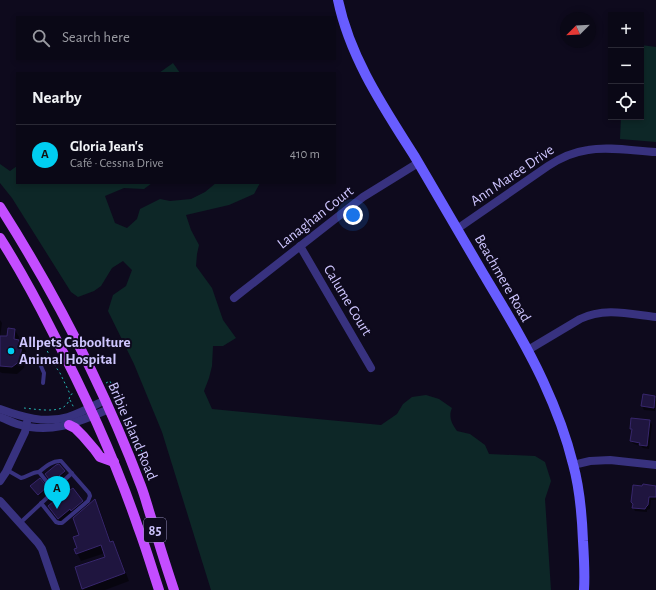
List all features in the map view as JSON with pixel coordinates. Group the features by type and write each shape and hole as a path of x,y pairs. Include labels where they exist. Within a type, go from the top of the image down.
{"main road":[{"name":"Beachmere Road","path":"338,0 345,27 358,60 384,108 528,350 555,410 574,465 579,496 582,526 584,590"},
{"name":"Bribie Island Road","path":"0,207 56,301 107,405 142,488 174,590"},
{"name":"Bribie Island Road","path":"0,238 66,356 92,411 114,462 138,526 159,590"},
{"path":"69,425 75,428 83,436 100,457 114,462"}],"street":[{"name":"Ann Maree Drive","path":"457,229 558,159 568,155 588,149 656,152"},
{"name":"Lanaghan Court","path":"234,298 363,197 418,163"},
{"name":"Calume Court","path":"300,246 371,368"},
{"path":"528,350 587,315 609,312 656,317"},
{"path":"0,409 16,415 38,428 54,428 69,425 92,411 107,405"},
{"path":"0,417 16,424 60,418 92,411"},
{"path":"0,481 25,432 27,422"},
{"path":"574,465 590,461 610,460 656,465"},
{"path":"0,502 40,546 56,590"}],"lane":[{"path":"40,364 44,373 43,383"},
{"path":"7,469 21,478 35,472 39,472 58,460 61,461 72,473 90,496 88,501 62,523 56,522 41,503"},
{"path":"39,472 52,487"},
{"path":"52,487 54,488 58,486 72,473"},
{"path":"20,523 49,496 52,487"}],"path":[{"path":"43,342 70,395"}],"green space":[{"path":"644,45 656,47 656,142 620,139 621,120 644,120"},
{"path":"173,63 179,72 160,72"},
{"path":"0,164 10,171 16,167 16,184 151,184 144,189 124,188 105,196 115,223 127,228 137,219 140,209 160,199 170,201 191,199 205,192 215,184 259,184 254,194 229,205 186,215 191,230 199,245 196,266 212,288 223,320 236,338 223,346 213,346 212,366 204,391 212,409 381,425 397,414 403,404 412,397 426,395 439,399 452,408 450,414 451,420 457,431 470,434 485,445 489,454 535,456 545,462 551,481 545,499 551,590 211,590 162,432 134,364 108,311 113,295 126,286 132,270 123,261 112,268 101,286 94,291 78,297 71,292 12,198 0,183"}],"building":[{"name":"Allpets Caboolture Animal Hospital","path":"8,328 15,329 14,339 22,342 20,361 12,367 0,366 0,336 7,336"},
{"path":"643,394 655,396 654,408 641,406"},
{"path":"631,418 650,420 647,446 639,445 640,443 630,441 632,429 630,429"},
{"path":"59,464 65,471 59,476 61,478 57,483 55,481 52,483 45,474"},
{"path":"40,478 47,487 38,495 30,486"},
{"path":"66,484 70,490 73,488 83,501 58,519 48,506 65,492 61,488"},
{"path":"643,484 656,486 656,497 649,497 648,505 645,509 632,508 633,504 631,502 633,485 642,486"},
{"path":"95,499 110,542 113,541 125,573 82,589 75,567 105,557 101,545 76,554 74,549 77,548 73,537 79,535 73,518"}],"place":[{"name":"Allpets Caboolture Animal Hospital","path":"11,351"},
{"name":"Gloria Jean's","path":"57,509"}]}
